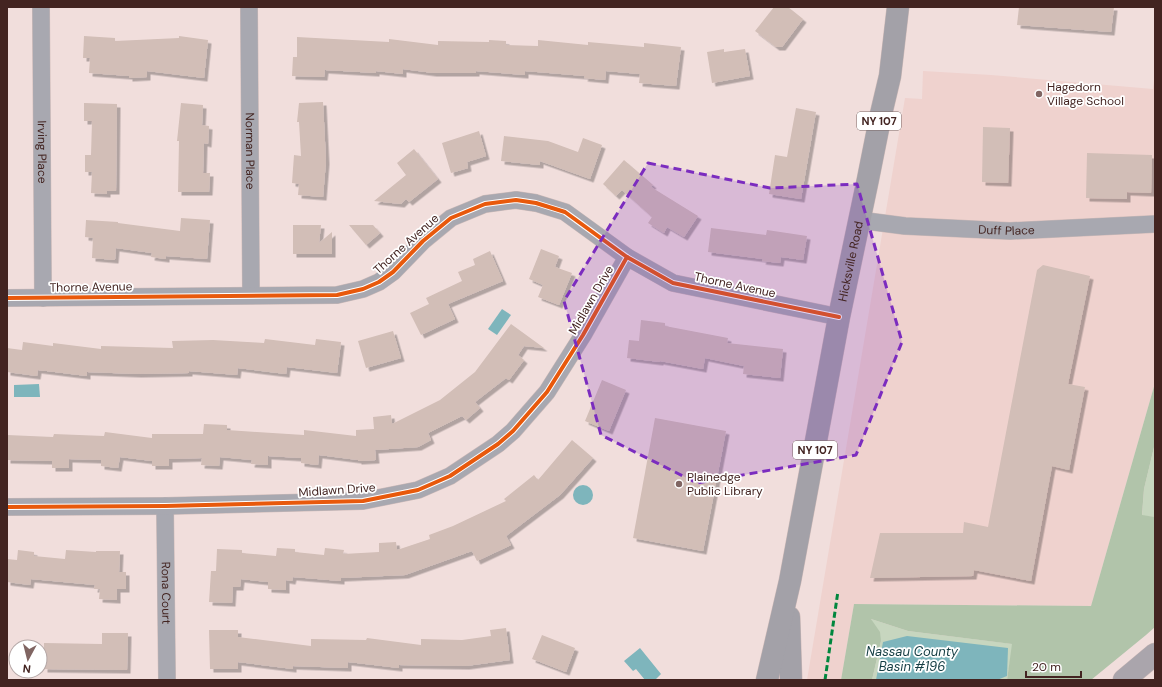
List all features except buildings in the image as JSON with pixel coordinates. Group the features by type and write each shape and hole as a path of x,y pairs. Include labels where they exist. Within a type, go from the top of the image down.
{"highway":[{"path":"1124,680 1155,654"}],"main road":[{"name":"Hicksville Road","path":"767,680 789,587 839,317 890,76 898,7"},
{"name":"Hicksville Road","path":"789,587 791,680"}],"street":[{"name":"Irving Place","path":"40,7 43,298"},
{"name":"Norman Place","path":"249,7 251,295"},
{"name":"Thorne Avenue","path":"7,298 337,295 363,289 379,282 394,272 423,240 451,218 485,204 516,200 536,203 565,212 626,257 673,282 839,317"},
{"name":"Duff Place","path":"858,227 905,226 1010,231 1155,224"},
{"name":"Midlawn Drive","path":"7,507 165,506 363,501 418,490 450,476 503,440 513,431 547,392 583,335 626,257"},
{"name":"Rona Court","path":"165,506 167,680"}],"highlighted area":[{"path":"648,163 770,188 857,184 902,342 856,455 697,483 601,435 564,301"}],"shaded area":[{"path":"923,71 991,75 1153,89 1155,71 1155,383 1091,606 854,604 841,680 807,680 905,98 922,99"}],"green space":[{"path":"1155,383 1155,443 1144,489 1142,515 1155,517 1155,627 1091,680 1007,680 1012,644 908,631 871,619 880,632 881,641 872,680 841,680 854,604 1091,606"},
{"path":"1155,443 1155,517 1142,516 1144,489"},
{"name":"Nassau County Basin #196","path":"871,619 908,631 1013,644 1007,680 872,680 881,641"}],"water":[{"path":"502,309 511,315 497,335 488,329"},
{"path":"39,384 40,397 14,397 14,385"},
{"path":"583,485 590,488 593,495 590,502 583,505 576,502 573,495 576,488"},
{"name":"Nassau County Basin #196","path":"907,636 1008,648 1007,676 997,680 876,680 883,642"},
{"path":"640,648 661,674 655,680 645,680 636,669 633,671 624,661"}],"marked path":[{"path":"825,680 838,591"}],"cycle path":[{"path":"7,298 337,295 363,289 379,282 393,272 423,241 451,218 485,204 516,200 536,203 565,212 627,257 673,283 839,317"},
{"path":"7,507 165,506 363,501 418,490 450,476 498,444 513,431 547,392 583,335 627,257"}],"place":[{"name":"Hagedorn Village School","path":"1039,94"},
{"name":"Plainedge Public Library","path":"679,484"}]}
